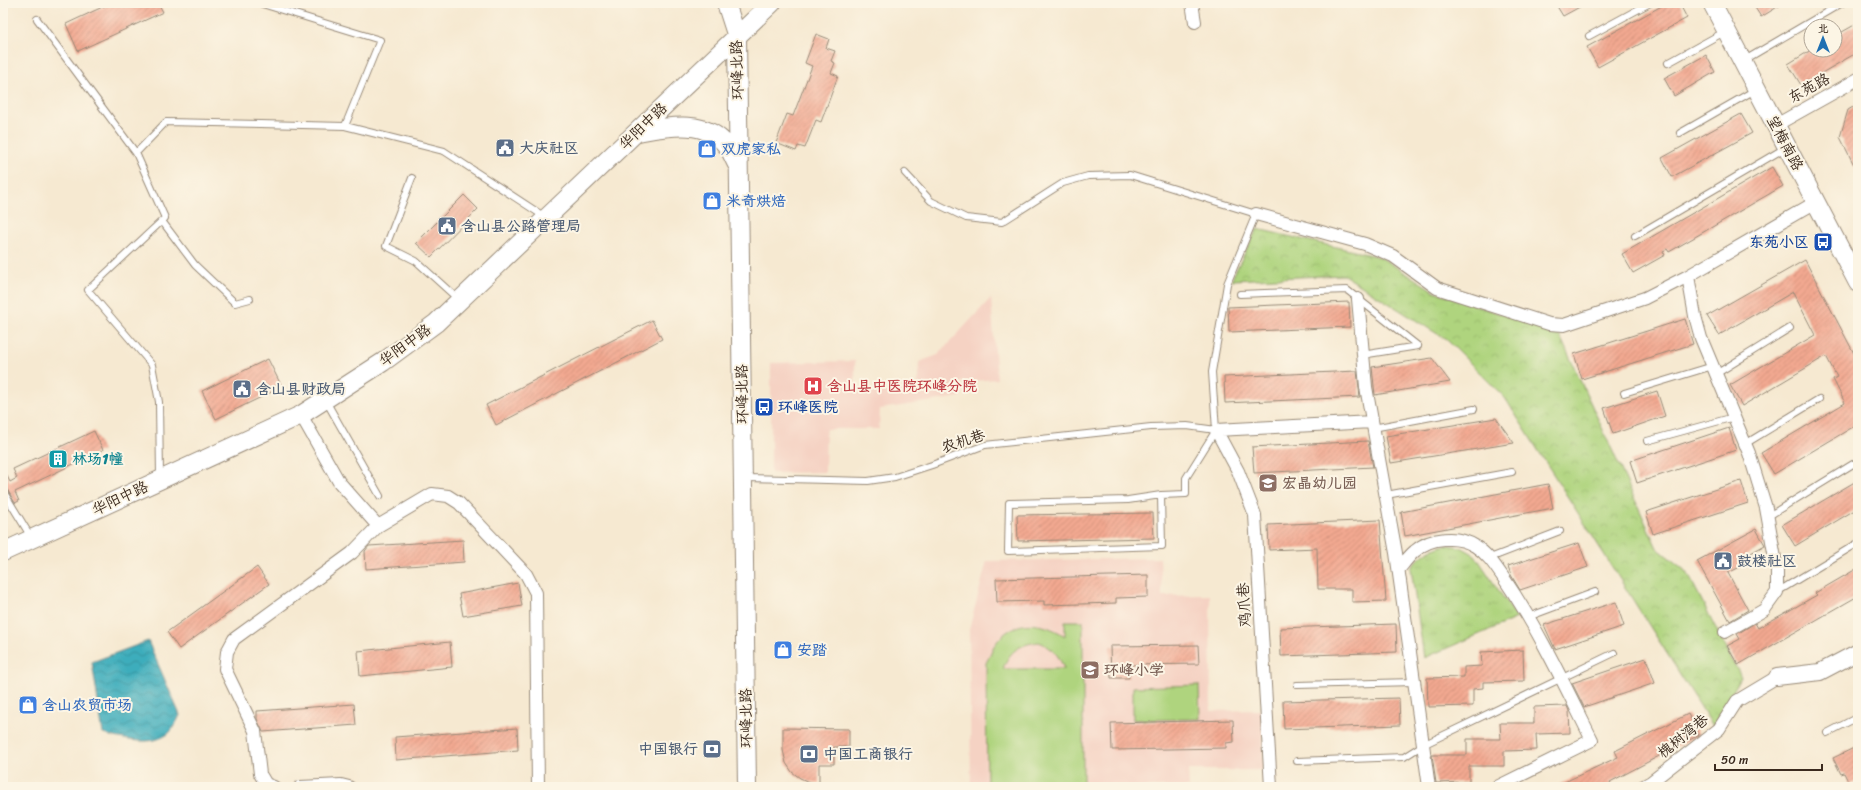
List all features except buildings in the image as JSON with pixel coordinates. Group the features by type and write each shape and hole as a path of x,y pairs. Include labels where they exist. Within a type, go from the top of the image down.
{"main road":[{"name":"环峰北路","path":"726,3 737,37 747,787"},
{"name":"华阳中路","path":"3,552 301,415 384,362 436,323 460,301 772,3"},
{"name":"望梅南路","path":"1712,3 1858,283"},
{"path":"637,132 669,126 689,127 705,130 715,135 728,146 738,168"}],"street":[{"path":"1192,3 1195,22"},
{"name":"东苑路","path":"1776,125 1858,79"},
{"path":"1256,214 1365,244 1393,256 1437,288 1549,324 1564,325 1645,298 1688,276 1816,202"},
{"path":"1688,276 1695,316 1701,338 1745,444 1767,517 1777,569 1777,592 1764,610 1725,632"},
{"path":"1358,299 1362,355 1399,569 1429,787"},
{"path":"301,415 339,482 378,526"},
{"path":"1216,430 1373,425"},
{"name":"鸡爪巷","path":"1216,430 1238,471 1255,515 1271,787"},
{"path":"274,787 266,784 260,774 255,731 225,669 227,652 234,639 352,553 378,526 432,494 448,496 459,503 526,574 536,593 538,615 538,787"},
{"path":"1399,569 1416,550 1429,542 1444,538 1459,540 1475,545 1490,558 1528,617 1592,740 1497,787"},
{"path":"1777,677 1820,672 1858,652"},
{"name":"槐树湾巷","path":"1642,787 1719,729 1737,701 1777,677"},
{"path":"300,787 341,785 349,787"}],"lane":[{"path":"260,3 380,40 345,126"},
{"path":"1590,36 1650,3"},
{"path":"1743,62 1842,3"},
{"path":"37,19 136,153 165,218 88,290 152,365 159,402 160,480"},
{"path":"1668,63 1726,31"},
{"path":"1680,133 1757,89"},
{"path":"136,153 166,122 345,126 444,151 546,218"},
{"path":"1635,236 1787,147"},
{"path":"905,173 931,201 966,218 1002,222 1063,183 1088,176 1130,175 1256,214 1227,284 1212,372 1216,430 1186,478 1186,494 1160,495 1128,500 1009,503 1008,551 1162,546 1160,495"},
{"path":"412,178 386,246 416,261 460,301"},
{"path":"162,221 194,265 235,303 250,299"},
{"path":"1240,294 1347,290 1418,346 1362,355"},
{"path":"1624,393 1715,370 1790,328"},
{"path":"326,399 380,496"},
{"path":"1745,444 1819,399"},
{"path":"1373,425 1474,409"},
{"path":"1647,441 1734,417"},
{"name":"农机巷","path":"743,478 868,481 895,477 985,445 1150,427 1187,426 1216,430"},
{"path":"1767,517 1853,464"},
{"path":"1386,495 1512,472"},
{"path":"3,491 32,539"},
{"path":"1490,558 1560,531"},
{"path":"1777,592 1858,543"},
{"path":"1528,617 1595,592"},
{"path":"1296,761 1404,757 1423,746 1614,653"},
{"path":"1297,686 1414,682"},
{"path":"1827,733 1858,717"}],"shaded area":[{"name":"含山县中医院环峰分院","path":"991,298 997,379 961,382 960,397 880,409 879,429 826,429 825,472 771,473 771,363 855,361 855,392 918,390 919,362 938,355"},
{"name":"环峰小学","path":"1160,558 1162,596 1210,595 1211,711 1263,710 1263,770 1188,770 1189,787 971,787 969,630 987,561"}],"green space":[{"path":"1257,229 1380,257 1434,291 1559,334 1657,548 1687,572 1741,677 1713,726 1505,398 1447,340 1344,275 1231,280"},
{"path":"1446,545 1461,547 1475,555 1517,618 1424,658 1411,568 1418,559 1426,553 1435,548"},
{"path":"1065,621 1083,621 1083,787 987,787 986,663 994,646 1009,630 1027,624 1046,627 1065,636","holes":["1039,642 1055,652 1064,669 1003,669 1008,657 1016,650 1032,643"]},
{"path":"1199,685 1200,719 1133,720 1133,687"}],"water":[{"path":"148,641 180,715 168,734 153,740 136,741 103,734 92,662"}],"place":[{"name":"大庆社区","path":"505,148"},
{"name":"双虎家私","path":"707,149"},
{"name":"米奇烘焙","path":"712,201"},
{"name":"含山县公路管理局","path":"447,226"},
{"name":"东苑小区","path":"1823,242"},
{"name":"含山县中医院环峰分院","path":"813,386"},
{"name":"含山县财政局","path":"242,389"},
{"name":"环峰医院","path":"764,407"},
{"name":"林场1幢","path":"58,459"},
{"name":"宏晶幼儿园","path":"1268,483"},
{"name":"鼓楼社区","path":"1723,561"},
{"name":"安踏","path":"783,650"},
{"name":"环峰小学","path":"1090,670"},
{"name":"含山农贸市场","path":"28,705"},
{"name":"中国银行","path":"712,749"},
{"name":"中国工商银行","path":"809,754"}]}
